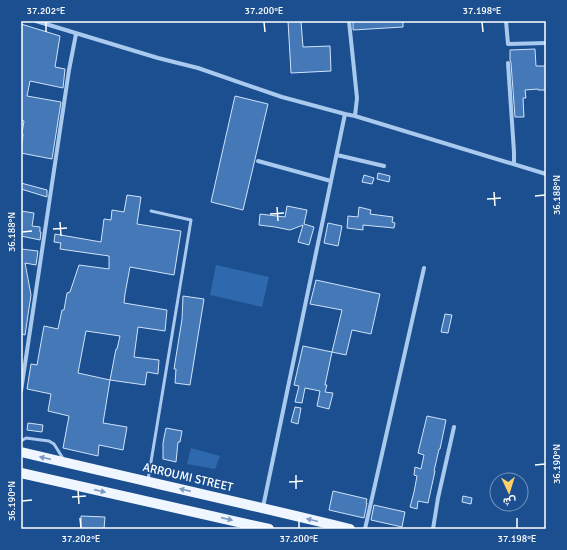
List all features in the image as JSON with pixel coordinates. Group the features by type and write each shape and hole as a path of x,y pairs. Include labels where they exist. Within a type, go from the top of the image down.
{"main road":[{"name":"ARROUMI STREET","path":"21,452 350,529"},
{"path":"21,473 269,529"}],"street":[{"path":"36,21 158,58 198,68 282,97 355,116 546,174"},
{"path":"349,21 357,98 355,116"},
{"path":"506,21 508,44 546,43"},
{"path":"21,391 69,70 76,34"},
{"path":"508,63 514,164"},
{"path":"263,508 345,114"},
{"path":"337,155 384,166"},
{"path":"258,161 331,182"},
{"path":"365,529 424,268"},
{"path":"433,529 438,498 454,427"}],"lane":[{"path":"148,482 191,220 151,211"},
{"path":"21,441 26,438 49,441 54,444 66,463"}],"shaded area":[{"path":"216,265 269,277 262,307 210,295"},
{"path":"191,448 220,456 215,469 187,464"}],"building":[{"path":"288,21 301,21 303,47 330,46 331,71 291,73"},
{"path":"353,21 403,21 403,27 353,30"},
{"path":"21,24 60,36 55,67 65,69 63,88 30,81 27,96 61,102 52,159 21,153 24,121 21,120"},
{"path":"535,49 536,66 546,66 546,90 525,90 526,98 523,98 524,117 515,117 510,50"},
{"path":"235,96 268,104 243,210 211,202"},
{"path":"378,173 390,176 389,182 377,179"},
{"path":"364,175 374,178 372,184 362,182"},
{"path":"21,183 47,190 47,197 21,189"},
{"path":"127,195 141,197 137,224 181,231 174,275 130,267 124,303 167,310 165,331 138,327 134,357 159,360 158,374 147,372 145,385 110,380 103,423 127,427 123,450 99,445 98,456 63,448 69,416 48,411 51,394 27,389 31,364 37,365 44,326 58,329 62,310 64,310 67,293 70,292 79,265 109,269 109,256 60,249 61,243 54,242 55,234 101,242 104,219 111,220 112,210 124,212","holes":["86,331 120,336 110,380 78,373"]},
{"path":"287,206 307,210 304,224 314,227 309,245 298,242 303,225 290,230 259,225 260,214 285,217"},
{"path":"359,207 371,210 370,214 393,217 392,222 395,223 394,228 363,225 363,230 347,228 348,216 358,217"},
{"path":"21,211 34,213 32,226 40,227 40,240 21,236"},
{"path":"328,223 342,226 338,246 324,243"},
{"path":"21,249 38,251 36,265 25,263 31,295 25,335 21,334"},
{"path":"316,280 380,294 371,334 352,330 346,355 332,352 342,310 310,304"},
{"path":"183,296 204,299 190,385 175,383 176,369 174,369 182,319"},
{"path":"445,314 452,315 448,333 441,332"},
{"path":"303,346 332,352 325,385 327,385 325,392 333,393 329,409 317,406 320,391 305,388 302,403 295,402 299,386 294,385"},
{"path":"295,407 301,408 298,424 291,422"},
{"path":"427,416 446,420 428,503 418,501 417,509 410,507 417,476 414,475 415,467 421,469 424,455 418,453"},
{"path":"28,423 43,425 42,432 27,430"},
{"path":"166,428 182,431 180,442 178,442 176,462 163,459 163,443"},
{"path":"333,491 367,499 364,518 329,510"},
{"path":"463,496 472,498 471,504 462,502"},
{"path":"374,505 405,512 402,527 371,520"},
{"path":"81,516 105,517 104,529 81,529"}]}
